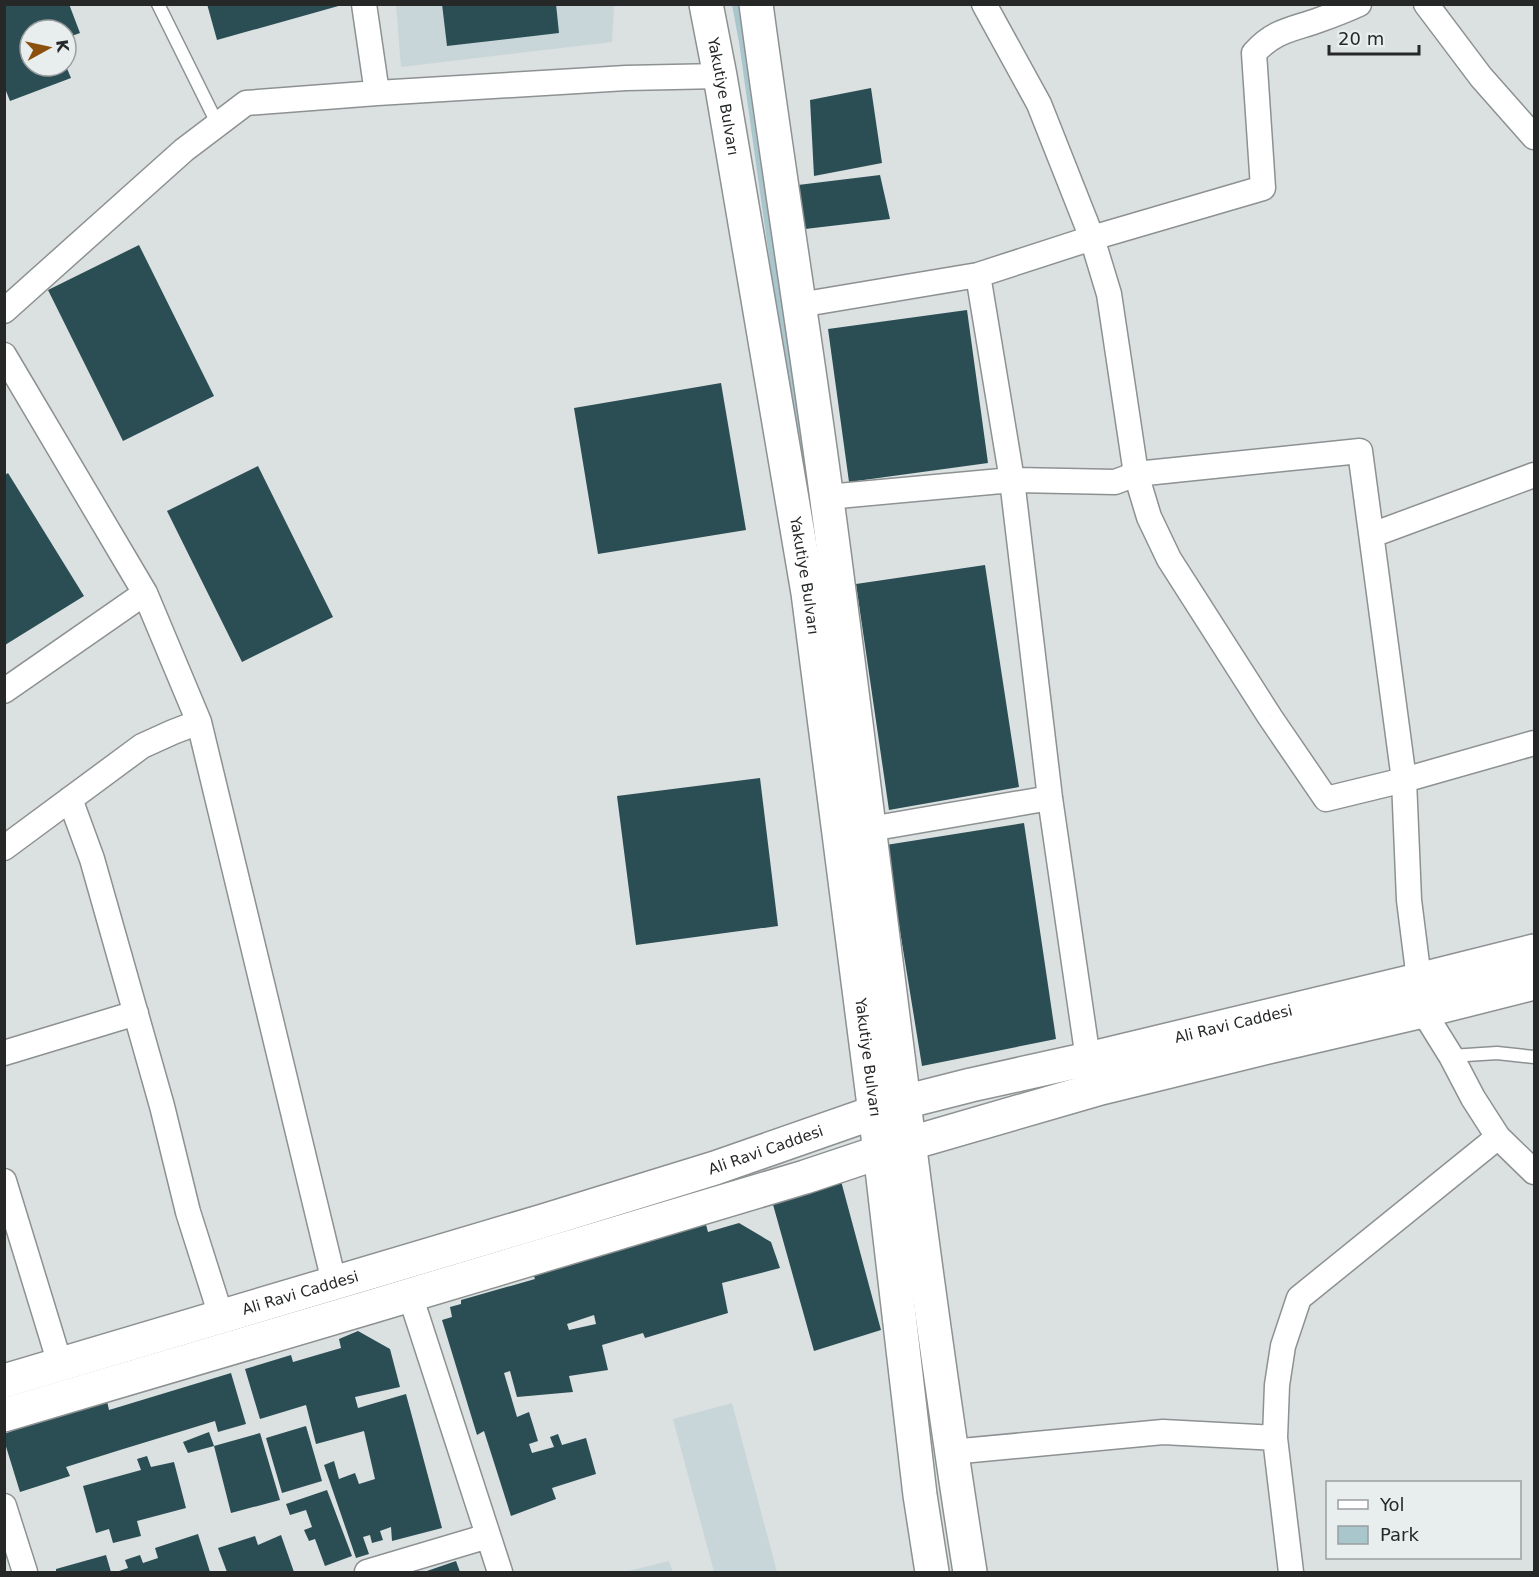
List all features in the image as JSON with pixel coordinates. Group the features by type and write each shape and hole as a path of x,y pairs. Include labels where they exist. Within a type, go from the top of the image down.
{"main road":[{"name":"Yakutiye Bulvarı","path":"706,4 808,593 895,1148"},
{"name":"Yakutiye Bulvarı","path":"759,6 870,829 890,1107"},
{"name":"Ali Ravi Caddesi","path":"4,1381 715,1168 890,1107 971,1085 1534,951"},
{"name":"Ali Ravi Caddesi","path":"4,1415 1101,1088 1534,983"},
{"path":"895,1148 951,1452 970,1572"},
{"path":"895,1148 920,1495 932,1572"}],"street":[{"path":"364,4 376,93"},
{"path":"984,4 1039,104 1092,238 1109,294 1136,474 1149,517 1169,559 1270,717 1326,799 1404,780 1534,743"},
{"path":"799,305 978,275 1092,238 1263,188 1254,53 1265,41 1281,32 1321,20 1359,4"},
{"path":"1426,4 1480,77 1534,137"},
{"path":"4,311 184,150 246,103 626,78 720,76"},
{"path":"978,275 1012,480 1050,798 1088,1059"},
{"path":"4,355 145,593 199,722 334,1282"},
{"path":"827,497 1012,480 1115,482 1136,474 1360,451 1404,780 1408,900 1423,1011 1498,1137 1534,1172"},
{"path":"1372,535 1534,476"},
{"path":"4,691 145,593"},
{"path":"4,848 142,746 199,722"},
{"path":"870,829 1050,798"},
{"path":"70,799 92,859 162,1106 188,1212 221,1316"},
{"path":"4,1053 136,1013"},
{"path":"1291,1572 1275,1438 1277,1385 1283,1346 1299,1298 1498,1137"},
{"path":"4,1181 60,1364"},
{"path":"410,1295 500,1572"},
{"path":"951,1452 1163,1432 1275,1438"},
{"path":"4,1506 25,1572"},
{"path":"367,1572 489,1536"}],"lane":[{"path":"158,4 218,125"},
{"path":"1451,1056 1497,1053 1534,1057"}],"shaded area":[{"path":"396,5 614,5 612,42 401,67"},
{"path":"732,1403 777,1572 714,1572 673,1419"},
{"path":"669,1561 673,1572 624,1572"}],"green space":[{"path":"732,5 745,5 892,1083 885,1087 739,42"}],"building":[{"path":"4,4 69,4 74,18 18,18 18,78 71,78 10,101 4,86"},
{"path":"207,4 342,4 342,5 217,40"},
{"path":"442,4 556,4 559,33 447,46"},
{"path":"871,88 882,163 814,176 810,100"},
{"path":"880,175 890,219 805,229 798,185"},
{"path":"139,245 214,396 123,441 48,290"},
{"path":"967,310 988,463 849,482 828,329"},
{"path":"721,383 746,530 598,554 574,408"},
{"path":"258,466 333,617 242,662 167,511"},
{"path":"8,473 84,596 5,645 5,475"},
{"path":"985,565 1019,787 889,810 856,584"},
{"path":"760,778 778,926 636,945 617,796"},
{"path":"1024,823 1056,1039 922,1066 886,845"},
{"path":"841,1181 881,1330 814,1351 772,1201"},
{"path":"705,1221 708,1232 739,1223 771,1242 780,1268 722,1283 728,1313 645,1338 643,1333 602,1345 608,1370 569,1376 573,1392 517,1397 510,1371 504,1373 517,1417 529,1412 538,1441 529,1444 532,1453 554,1447 550,1437 558,1434 562,1445 586,1438 596,1474 552,1488 556,1499 511,1516 484,1431 477,1435 442,1320 452,1317 450,1307 461,1304 461,1300 535,1279 533,1274","holes":["594,1315 596,1324 569,1330 567,1324"]},
{"path":"358,1331 390,1349 400,1387 355,1397 358,1408 406,1394 442,1528 392,1541 391,1527 380,1531 383,1540 372,1543 370,1535 363,1537 369,1554 356,1558 324,1465 334,1461 339,1479 355,1473 359,1484 375,1479 364,1431 316,1444 306,1405 260,1419 245,1369 291,1355 293,1362 341,1348 339,1339"},
{"path":"231,1373 246,1424 218,1432 215,1421 66,1467 70,1476 20,1492 4,1434 47,1418 107,1401 109,1410"},
{"path":"306,1426 322,1481 282,1493 266,1438"},
{"path":"209,1432 214,1446 188,1453 183,1442"},
{"path":"260,1433 280,1500 231,1513 214,1446"},
{"path":"147,1456 151,1467 174,1462 186,1508 137,1521 141,1536 113,1543 109,1529 96,1533 83,1486 141,1470 137,1459"},
{"path":"327,1490 352,1556 325,1566 315,1539 309,1541 304,1530 312,1527 306,1510 290,1515 286,1504"},
{"path":"198,1534 210,1572 116,1572 128,1568 125,1560 140,1555 143,1563 158,1558 155,1548"},
{"path":"281,1535 294,1572 227,1572 218,1548 255,1536 258,1545"},
{"path":"106,1555 111,1572 56,1572 56,1569"},
{"path":"456,1561 460,1572 424,1572"}]}
